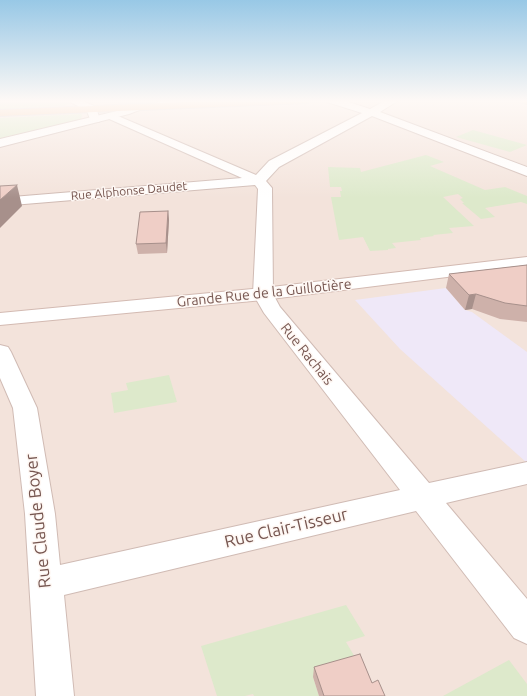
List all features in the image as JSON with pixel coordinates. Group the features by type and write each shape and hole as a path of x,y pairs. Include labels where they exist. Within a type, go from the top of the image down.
{"street":[{"path":"0,143 34,132"},
{"path":"149,132 236,170 258,181 265,188 263,294"},
{"path":"258,181 274,164 335,132"},
{"path":"423,132 527,172"},
{"name":"Rue Alphonse Daudet","path":"0,202 258,181"},
{"name":"Grande Rue de la Guillotière","path":"0,319 263,294 527,262"},
{"name":"Rue Rachais","path":"263,294 271,309 527,626"},
{"name":"Rue Claude Boyer","path":"0,352 25,408 40,514 55,696"},
{"name":"Rue Clair-Tisseur","path":"46,584 526,473"}],"shaded area":[{"path":"0,132 527,132 527,696 0,696"},
{"path":"446,288 465,310 472,312 527,352 527,463 400,349 355,300"}],"green space":[{"path":"0,132 28,132 0,139"},
{"path":"467,132 482,132 527,145 510,152 456,137"},
{"path":"426,155 444,162 430,166 485,190 505,187 527,196 527,204 521,202 485,208 495,217 481,219 462,203 464,203 460,199 463,198 458,194 443,197 474,226 449,228 453,233 433,235 434,236 420,238 421,240 392,243 396,248 388,250 370,251 363,237 339,240 331,197 341,197 340,191 342,191 341,187 330,187 328,167 360,168 361,172"},
{"path":"169,375 177,402 114,413 111,393 128,390 126,383"},
{"path":"346,605 365,636 346,642 359,664 313,677 319,696 254,696 253,694 245,696 217,696 201,646"},
{"path":"509,660 527,684 527,696 443,696"}],"building":[{"path":"17,185 0,200 0,186"},
{"path":"168,211 166,243 136,244 140,212"},
{"path":"527,265 527,306 505,303 476,294 469,295 449,274"},
{"path":"360,654 372,683 378,680 385,696 324,696 314,667"}]}
